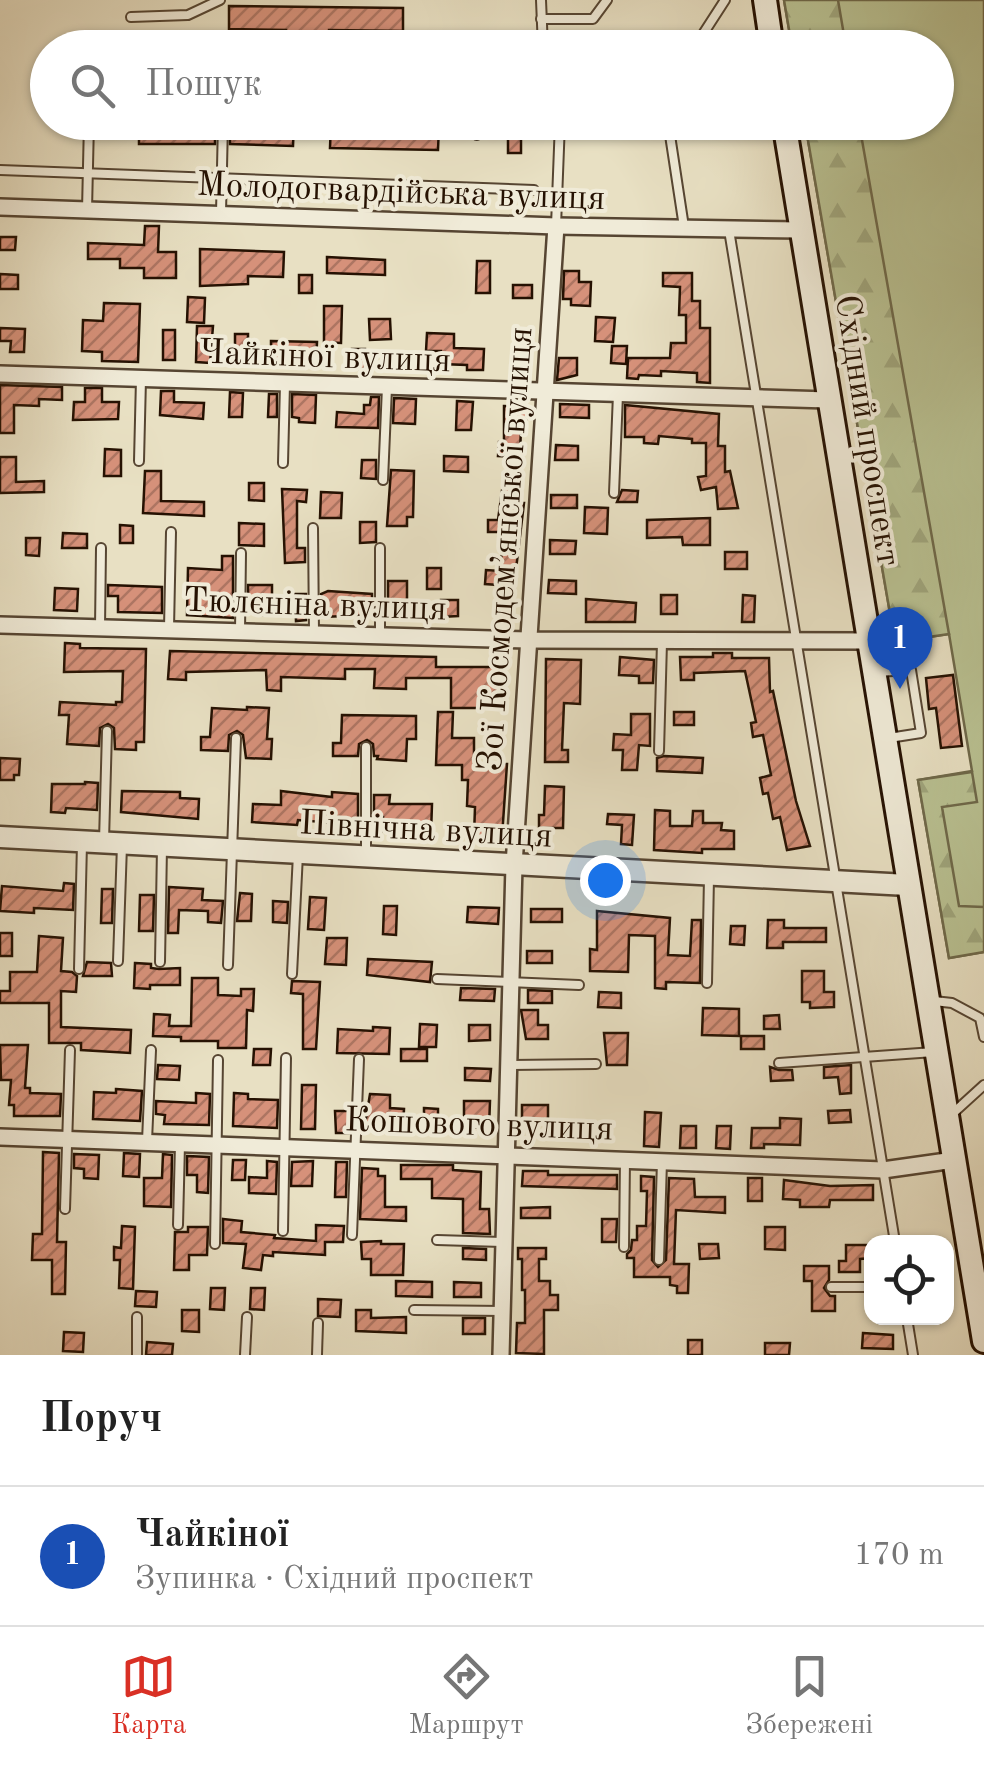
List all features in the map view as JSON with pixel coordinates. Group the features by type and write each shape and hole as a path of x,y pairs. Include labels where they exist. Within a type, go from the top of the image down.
{"main road":[{"path":"764,0 769,30"},
{"name":"Східний проспект","path":"787,140 984,1341"}],"street":[{"name":"Молодогвардійська вулиця","path":"0,207 556,226 800,230"},
{"name":"Зої Космодем’янської вулиця","path":"501,1355 514,866 556,226"},
{"name":"Чайкіної вулиця","path":"0,374 828,400"},
{"name":"Тюлєніна вулиця","path":"0,625 528,640 868,641"},
{"name":"Північна вулиця","path":"0,837 908,884"},
{"name":"Кошового вулиця","path":"0,1137 884,1170 954,1160"}],"lane":[{"path":"131,17 188,14 220,0"},
{"path":"541,0 541,30"},
{"path":"541,19 593,19 607,0"},
{"path":"706,30 725,0"},
{"path":"87,210 89,140"},
{"path":"220,214 223,140"},
{"path":"556,226 559,140"},
{"path":"671,140 684,228"},
{"path":"0,170 534,190"},
{"path":"729,229 894,1235"},
{"path":"139,461 140,379"},
{"path":"282,462 285,384"},
{"path":"383,480 387,387"},
{"path":"614,493 618,394"},
{"path":"313,528 314,633"},
{"path":"169,629 171,532"},
{"path":"100,627 101,548"},
{"path":"380,548 380,634"},
{"path":"240,554 240,631"},
{"path":"659,750 662,642"},
{"path":"873,672 910,670 922,733 884,738"},
{"path":"107,731 118,960"},
{"path":"228,965 236,738"},
{"path":"366,747 366,857"},
{"path":"79,968 82,842"},
{"path":"160,962 162,846"},
{"path":"292,974 298,854"},
{"path":"707,983 710,875"},
{"path":"437,979 579,985"},
{"path":"928,1001 952,1003 980,1018 984,1038"},
{"path":"65,1209 70,1050"},
{"path":"147,1142 151,1050"},
{"path":"779,1063 936,1052"},
{"path":"283,1230 286,1058"},
{"path":"352,1235 359,1058"},
{"path":"215,1244 218,1060"},
{"path":"510,1065 596,1064"},
{"path":"947,1118 984,1086"},
{"path":"178,1225 180,1143"},
{"path":"624,1247 625,1159"},
{"path":"659,1260 662,1161"},
{"path":"436,1240 505,1242"},
{"path":"831,1287 864,1287"},
{"path":"414,1310 502,1311"},
{"path":"136,1355 137,1316"},
{"path":"246,1355 247,1317"},
{"path":"317,1355 318,1323"},
{"path":"908,1325 913,1355"}],"green space":[{"path":"784,0 984,0 984,952 949,958 918,780 972,771 949,634 895,642 808,140 954,140 954,30 789,30"},
{"path":"784,0 838,0 843,30 789,30"},
{"path":"808,140 862,140 949,634 895,642"},
{"path":"972,772 977,802 942,807 959,906 984,907 984,952 949,958 918,780"}],"building":[{"path":"229,6 403,8 403,30 229,29"},
{"path":"139,140 215,140 215,144 139,144"},
{"path":"230,140 293,140 293,146 230,144"},
{"path":"330,140 438,140 438,150 330,148"},
{"path":"508,140 521,140 521,153 508,153"},
{"path":"145,226 159,226 158,252 176,252 176,278 144,278 144,268 120,268 120,259 88,259 88,243 144,245"},
{"path":"0,237 16,237 15,250 0,250"},
{"path":"200,249 284,252 283,277 248,276 248,284 200,286"},
{"path":"327,257 385,260 385,275 327,273"},
{"path":"477,261 490,261 490,293 476,293"},
{"path":"564,271 579,271 579,282 591,282 590,306 571,305 571,299 563,299"},
{"path":"663,273 692,273 692,301 700,301 700,328 710,328 710,383 697,382 697,373 661,371 661,376 627,378 628,358 670,358 671,343 686,343 686,315 679,315 680,287 663,286"},
{"path":"0,274 18,275 18,289 0,289"},
{"path":"299,275 312,275 312,293 299,293"},
{"path":"513,285 532,285 532,298 513,298"},
{"path":"188,297 205,298 204,323 187,322"},
{"path":"104,303 140,304 138,362 102,361 102,352 82,351 83,320 103,321"},
{"path":"324,306 342,306 341,343 324,342"},
{"path":"596,317 615,318 613,342 595,341"},
{"path":"369,319 390,319 391,339 370,340"},
{"path":"197,326 213,326 210,363 196,362"},
{"path":"0,328 25,329 24,352 10,352 11,341 0,341"},
{"path":"163,330 175,330 175,360 163,360"},
{"path":"427,333 454,334 454,348 484,349 483,370 441,364 441,351 426,351"},
{"path":"235,334 248,334 248,364 235,364"},
{"path":"271,341 317,342 316,366 271,366"},
{"path":"612,346 627,346 626,364 611,363"},
{"path":"352,349 365,349 365,369 352,369"},
{"path":"513,349 528,350 526,370 512,369"},
{"path":"559,358 577,358 577,375 557,380"},
{"path":"0,385 62,387 62,400 39,399 39,406 14,405 14,433 0,433"},
{"path":"85,388 102,388 102,402 119,402 118,419 73,420 74,402 85,402"},
{"path":"161,391 174,391 174,402 204,403 203,419 160,415"},
{"path":"230,392 243,393 242,417 229,417"},
{"path":"269,394 277,394 277,417 268,417"},
{"path":"292,394 316,395 315,423 299,422 299,418 292,417"},
{"path":"371,397 379,397 378,428 336,427 337,412 364,414 364,405 370,405"},
{"path":"394,398 416,399 415,424 393,423"},
{"path":"457,401 473,402 471,430 456,430"},
{"path":"560,404 589,405 589,418 560,417"},
{"path":"625,405 719,414 718,446 725,446 725,472 730,471 738,508 718,509 716,487 701,490 698,477 706,476 706,443 659,436 658,444 644,443 644,437 625,437"},
{"path":"504,406 527,407 526,427 521,426 520,457 498,456 499,442 504,442"},
{"path":"556,445 578,446 578,460 555,460"},
{"path":"105,449 121,450 121,476 104,476"},
{"path":"444,456 468,457 468,472 444,471"},
{"path":"0,457 16,457 16,482 44,481 44,492 0,493"},
{"path":"362,460 376,460 376,479 361,478"},
{"path":"391,470 414,471 413,517 407,517 407,526 387,526"},
{"path":"145,471 161,471 161,501 204,502 204,516 143,513"},
{"path":"249,483 264,483 264,501 249,500"},
{"path":"503,483 522,484 524,503 514,586 485,584 486,570 501,571 502,532 488,532 488,520 498,520"},
{"path":"282,489 307,490 306,502 297,501 297,548 305,548 305,562 285,563"},
{"path":"622,490 638,491 637,502 617,502"},
{"path":"321,492 342,493 341,518 320,518"},
{"path":"551,495 577,495 577,508 551,508"},
{"path":"585,507 608,508 607,534 584,533"},
{"path":"710,518 710,545 683,545 682,537 647,538 647,520"},
{"path":"360,522 376,522 376,542 360,543"},
{"path":"239,523 264,524 264,546 239,545"},
{"path":"120,525 133,526 133,543 120,543"},
{"path":"63,533 87,534 87,548 62,548"},
{"path":"26,538 40,538 39,556 26,555"},
{"path":"550,540 576,541 575,554 550,554"},
{"path":"725,552 747,552 747,569 725,569"},
{"path":"222,556 233,556 233,618 187,615 188,568 222,570"},
{"path":"427,568 441,568 441,589 427,589"},
{"path":"549,580 576,581 576,594 548,593"},
{"path":"388,581 407,581 407,604 388,604"},
{"path":"108,585 162,587 162,613 118,612 118,596 108,596"},
{"path":"248,585 272,585 272,615 256,615 256,608 248,608"},
{"path":"55,588 78,589 77,611 54,610"},
{"path":"295,594 306,594 306,620 296,621"},
{"path":"321,594 372,594 372,615 321,617"},
{"path":"661,595 677,595 677,614 661,614"},
{"path":"743,595 755,596 754,622 742,622"},
{"path":"586,599 636,603 635,622 586,622"},
{"path":"441,600 458,600 458,616 441,617"},
{"path":"65,643 80,644 80,648 146,649 144,742 136,742 136,750 115,749 114,728 108,724 100,728 99,746 67,744 69,715 59,715 60,702 116,705 122,702 123,671 64,672"},
{"path":"170,651 436,657 436,667 500,667 500,708 451,708 451,678 406,678 406,689 374,688 375,669 345,669 345,679 281,677 281,691 267,690 266,670 186,672 186,680 168,679"},
{"path":"713,653 732,653 732,658 769,658 770,692 773,691 796,801 810,846 787,850 780,817 773,819 768,793 763,794 760,778 771,775 763,735 753,737 751,723 756,722 745,671 694,673 694,680 681,680 680,657 713,657"},
{"path":"620,657 654,660 653,683 639,683 639,676 619,675"},
{"path":"546,659 581,660 580,704 564,703 562,750 568,750 568,762 545,762"},
{"path":"953,675 962,746 941,748 936,708 929,709 926,678"},
{"path":"212,708 269,708 267,739 272,739 271,759 246,758 243,735 237,731 229,735 228,751 201,750 201,737 210,737"},
{"path":"438,712 453,712 452,738 474,738 474,764 507,764 502,837 474,836 475,807 467,806 468,780 462,780 462,765 436,765"},
{"path":"674,712 694,712 694,725 674,725"},
{"path":"631,714 650,714 650,746 639,745 637,770 622,770 623,750 613,750 614,734 631,735"},
{"path":"342,715 416,716 416,739 407,739 406,761 377,759 373,744 367,740 359,744 358,756 333,756 333,743 341,743"},
{"path":"0,758 20,759 19,775 14,775 14,780 0,780"},
{"path":"657,758 703,758 702,773 657,771"},
{"path":"98,783 97,810 66,808 65,813 51,812 52,784"},
{"path":"545,786 564,787 563,828 539,828 539,815 544,815"},
{"path":"122,791 180,792 180,798 199,799 198,819 121,812"},
{"path":"281,791 332,797 332,792 358,794 358,825 298,820 297,825 252,822 253,804 281,805"},
{"path":"374,795 390,795 389,804 432,804 431,834 383,831 383,817 374,817"},
{"path":"655,810 670,811 670,826 692,826 693,811 703,811 703,823 722,823 721,830 734,831 734,849 702,849 702,853 654,850"},
{"path":"608,814 634,815 632,845 621,844 622,825 607,824"},
{"path":"64,883 74,884 73,910 0,911 2,886 63,891"},
{"path":"169,887 203,889 202,900 223,901 221,923 208,922 208,911 179,910 178,933 168,933"},
{"path":"102,889 113,889 112,923 101,923"},
{"path":"240,893 252,894 251,921 237,921"},
{"path":"140,895 154,895 153,931 139,931"},
{"path":"310,897 326,898 324,930 308,929"},
{"path":"273,901 288,902 287,923 273,922"},
{"path":"384,906 397,906 396,935 383,934"},
{"path":"468,907 499,908 498,924 467,922"},
{"path":"531,909 562,909 562,922 531,922"},
{"path":"597,911 670,918 668,955 690,956 692,920 701,920 700,983 666,982 666,989 655,988 655,936 629,935 628,972 590,971 590,949 597,950"},
{"path":"768,920 784,920 784,928 826,928 826,942 783,942 783,948 767,948"},
{"path":"731,926 745,926 744,945 730,944"},
{"path":"0,933 12,933 12,956 0,956"},
{"path":"39,936 63,938 61,971 77,976 76,992 61,991 61,1027 131,1030 130,1053 81,1050 81,1043 49,1043 49,1003 0,1003 0,991 10,991 10,972 37,972"},
{"path":"327,938 347,938 346,965 325,964"},
{"path":"527,951 552,951 552,963 527,963"},
{"path":"368,959 432,962 430,982 367,975"},
{"path":"87,962 111,963 112,976 83,976"},
{"path":"135,963 159,969 180,968 180,985 134,988"},
{"path":"802,971 824,971 824,992 834,992 834,1007 810,1008 810,1002 802,1002"},
{"path":"192,978 218,978 218,995 241,996 241,989 254,989 253,1011 247,1010 246,1048 218,1048 218,1041 153,1036 154,1014 170,1015 169,1026 191,1026"},
{"path":"292,981 320,982 316,1049 303,1049 303,994 291,993"},
{"path":"461,988 495,989 494,1001 460,1000"},
{"path":"528,990 552,991 552,1003 528,1003"},
{"path":"599,992 621,993 621,1008 598,1007"},
{"path":"703,1008 739,1009 739,1036 702,1035"},
{"path":"521,1010 538,1010 538,1025 548,1025 548,1039 526,1039"},
{"path":"779,1015 780,1029 764,1029 764,1016"},
{"path":"420,1024 437,1025 436,1047 419,1047"},
{"path":"469,1025 490,1025 490,1040 469,1041"},
{"path":"373,1027 390,1028 389,1054 337,1053 338,1029 373,1031"},
{"path":"604,1033 628,1033 627,1065 607,1065"},
{"path":"741,1036 764,1036 764,1049 741,1049"},
{"path":"0,1045 28,1045 25,1088 30,1088 30,1093 61,1094 60,1116 14,1116 14,1105 9,1105 11,1080 1,1080"},
{"path":"254,1049 271,1049 270,1065 253,1065"},
{"path":"401,1049 427,1049 427,1061 401,1061"},
{"path":"158,1065 180,1066 179,1080 157,1079"},
{"path":"851,1065 851,1093 840,1094 838,1077 824,1078 824,1067"},
{"path":"770,1067 792,1070 793,1080 771,1081"},
{"path":"465,1068 491,1069 490,1081 465,1080"},
{"path":"302,1085 316,1085 315,1129 301,1129"},
{"path":"116,1089 142,1091 140,1121 93,1119 94,1092 116,1093"},
{"path":"196,1093 210,1094 209,1125 164,1124 165,1115 156,1114 156,1101 196,1103"},
{"path":"234,1093 248,1094 248,1099 278,1100 277,1128 233,1126"},
{"path":"370,1094 390,1095 390,1108 404,1109 403,1133 364,1130"},
{"path":"464,1101 490,1101 489,1128 464,1127"},
{"path":"522,1105 548,1105 548,1122 522,1122"},
{"path":"424,1108 438,1109 438,1133 424,1133"},
{"path":"850,1110 851,1122 829,1123 828,1111"},
{"path":"335,1111 349,1111 349,1133 336,1133"},
{"path":"645,1112 661,1113 659,1147 644,1146"},
{"path":"780,1118 801,1119 800,1145 764,1144 764,1148 751,1148 752,1128 780,1128"},
{"path":"681,1126 696,1126 696,1148 680,1148"},
{"path":"717,1126 731,1126 730,1149 716,1148"},
{"path":"43,1152 59,1153 57,1242 66,1242 65,1294 52,1294 52,1260 32,1260 33,1234 42,1234"},
{"path":"124,1153 140,1154 139,1177 123,1176"},
{"path":"74,1154 99,1155 98,1179 84,1178 84,1169 74,1168"},
{"path":"163,1154 172,1155 171,1207 144,1206 144,1178 162,1178"},
{"path":"187,1156 209,1157 208,1193 197,1192 197,1175 187,1175"},
{"path":"233,1160 246,1160 245,1180 232,1180"},
{"path":"267,1161 277,1162 276,1194 249,1193 249,1177 267,1178"},
{"path":"313,1161 312,1186 291,1186 292,1162"},
{"path":"336,1162 347,1162 346,1197 335,1197"},
{"path":"401,1165 453,1165 453,1170 481,1172 480,1209 489,1209 490,1234 463,1233 463,1199 432,1198 432,1179 401,1179"},
{"path":"362,1168 378,1169 378,1176 385,1176 385,1207 406,1207 406,1221 360,1219"},
{"path":"523,1171 617,1175 617,1189 522,1186"},
{"path":"641,1176 654,1177 652,1260 658,1267 666,1260 669,1178 694,1179 695,1197 725,1197 725,1213 676,1210 674,1264 689,1264 688,1293 677,1293 677,1286 670,1285 670,1277 634,1277 634,1258 627,1258 627,1254 632,1240 637,1240 637,1226 646,1226 647,1191 641,1191"},
{"path":"748,1178 762,1178 762,1201 748,1201"},
{"path":"784,1180 830,1186 873,1185 873,1200 830,1200 829,1207 800,1207 800,1200 783,1199"},
{"path":"550,1207 550,1218 521,1218 521,1208"},
{"path":"223,1219 242,1221 241,1232 316,1241 316,1225 344,1226 343,1242 325,1242 325,1255 273,1252 273,1256 263,1255 261,1270 243,1268 246,1244 223,1243"},
{"path":"602,1219 617,1219 616,1242 602,1242"},
{"path":"122,1226 135,1227 133,1289 119,1288 120,1260 114,1260 114,1247 121,1248"},
{"path":"188,1227 208,1227 207,1255 189,1255 189,1270 174,1270 175,1232 188,1232"},
{"path":"765,1227 785,1227 785,1250 765,1249"},
{"path":"361,1242 404,1244 403,1275 371,1275 371,1259 362,1259"},
{"path":"699,1244 718,1244 719,1258 700,1259"},
{"path":"846,1245 864,1245 860,1272 839,1272 839,1261 846,1261"},
{"path":"463,1248 486,1249 486,1260 463,1259"},
{"path":"518,1248 546,1248 546,1259 539,1259 539,1281 550,1281 550,1295 558,1295 558,1310 544,1310 544,1354 516,1353 517,1323 525,1323 525,1290"},
{"path":"804,1266 829,1266 829,1280 824,1288 835,1296 835,1311 812,1311 812,1281 804,1281"},
{"path":"396,1281 432,1282 432,1297 396,1296"},
{"path":"454,1282 481,1283 481,1297 454,1297"},
{"path":"211,1288 225,1288 224,1310 210,1309"},
{"path":"251,1288 265,1288 264,1310 250,1309"},
{"path":"136,1291 157,1292 156,1307 135,1306"},
{"path":"318,1299 341,1300 340,1317 318,1316"},
{"path":"182,1310 199,1310 199,1332 182,1331"},
{"path":"356,1310 371,1310 371,1318 406,1317 406,1333 356,1331"},
{"path":"463,1318 485,1318 485,1334 463,1334"},
{"path":"64,1332 84,1333 83,1352 63,1351"},
{"path":"863,1333 893,1335 893,1349 862,1348"},
{"path":"688,1340 702,1340 702,1355 688,1355"},
{"path":"147,1342 173,1344 172,1355 146,1355"},
{"path":"765,1343 790,1343 789,1355 765,1355"}],"place":[{"name":"Чайкіної","path":"900,689"}]}
